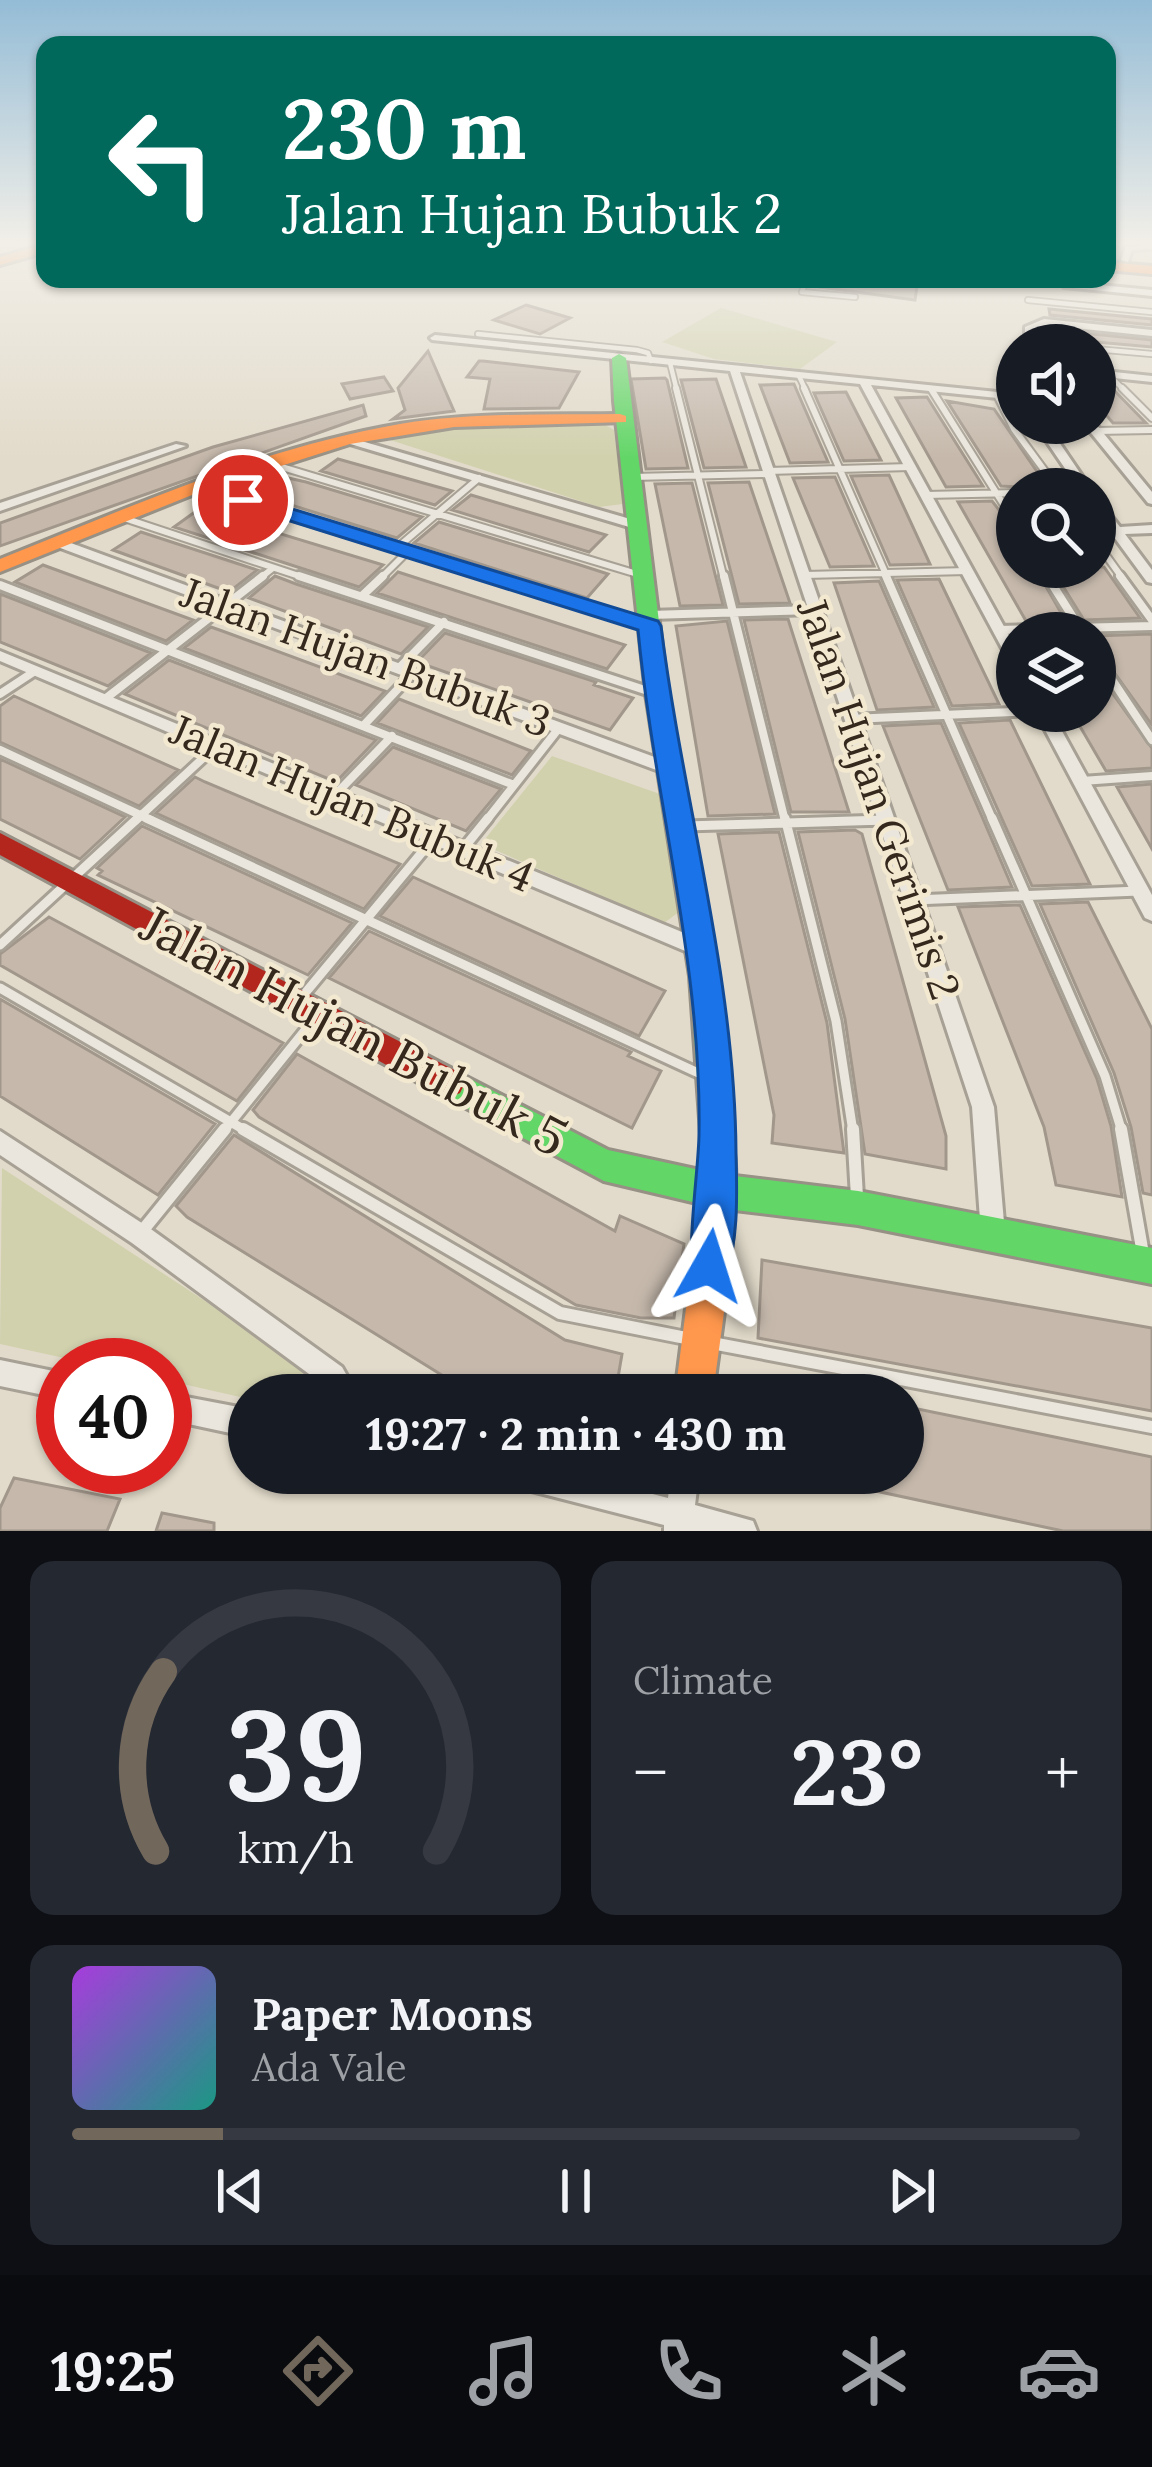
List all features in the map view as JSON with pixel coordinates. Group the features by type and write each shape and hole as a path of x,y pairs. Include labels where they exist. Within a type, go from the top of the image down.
{"main road":[{"path":"619,358 620,418 640,526 657,694 704,950 718,1082 718,1190 696,1374"},
{"path":"0,566 204,488 351,441 430,426 620,418"},
{"name":"Jalan Hujan Bubuk 5","path":"0,843 604,1165 718,1190 858,1208 1148,1265"}],"street":[{"path":"1116,329 1152,333"},
{"path":"435,338 996,395"},
{"name":"Jalan Hujan Gerimis 2","path":"734,369 982,1107 993,1234"},
{"path":"1116,375 1152,379"},
{"path":"865,383 996,625"},
{"path":"351,441 640,526"},
{"path":"1106,444 1152,500"},
{"path":"0,507 180,446"},
{"path":"204,488 649,620"},
{"path":"1116,531 1152,529"},
{"path":"1116,531 1152,579"},
{"name":"Jalan Hujan Bubuk 3","path":"60,543 673,770"},
{"name":"Jalan Hujan Bubuk 4","path":"0,656 704,950"},
{"path":"1054,732 1152,913"},
{"path":"6,1152 140,1234 330,1374"},
{"path":"0,1373 36,1380"},
{"path":"192,1411 228,1419"},
{"path":"583,1494 679,1524 743,1531"},
{"path":"679,1524 683,1494"}],"lane":[{"path":"478,334 637,350 648,353 651,361"},
{"path":"1116,351 1152,354"},
{"path":"670,363 788,821 852,1104 858,1208"},
{"path":"799,376 1105,1076 1128,1154 1148,1265"},
{"path":"1116,386 1152,418"},
{"path":"931,389 996,492"},
{"path":"1116,428 1152,430"},
{"path":"272,464 644,576"},
{"path":"631,477 910,467"},
{"path":"363,596 434,515 479,478"},
{"path":"926,495 996,494"},
{"path":"125,518 657,694"},
{"path":"104,700 274,567"},
{"path":"1116,571 1152,623 1116,627"},
{"path":"803,575 967,572"},
{"path":"0,585 162,654 514,785"},
{"path":"649,620 815,610"},
{"path":"363,726 444,622"},
{"path":"0,694 34,671"},
{"path":"1116,686 1152,740"},
{"path":"850,719 996,713"},
{"path":"463,849 559,728"},
{"path":"334,796 392,736"},
{"path":"0,945 215,746"},
{"path":"0,750 718,1082"},
{"path":"1081,781 1152,776"},
{"path":"683,826 885,820"},
{"path":"140,1234 231,1122 368,920 434,837"},
{"path":"913,900 1140,891"},
{"path":"0,988 560,1313 1152,1427"}],"green space":[{"path":"710,314 743,314 837,342 800,369 714,359 662,342"},
{"path":"604,424 614,430 623,504 599,507 387,439 475,427"},
{"path":"552,756 660,794 679,912 664,923 481,844"},
{"path":"2,1168 317,1374 228,1374 228,1394 192,1386 192,1338 36,1338 36,1352 0,1344"}],"building":[{"path":"506,314 570,318 540,334 494,320"},
{"path":"1050,315 1152,319 1152,325"},
{"path":"1116,336 1152,340 1152,347 1116,344"},
{"path":"428,351 454,411 393,419 405,410 398,388"},
{"path":"479,361 579,372 559,408 484,409 490,379 467,377"},
{"path":"384,377 393,391 350,399 342,384"},
{"path":"665,378 688,468 646,469 631,379"},
{"path":"716,379 746,467 704,468 681,380"},
{"path":"794,384 828,462 790,463 760,385"},
{"path":"846,392 881,460 844,461 814,393"},
{"path":"1116,392 1146,423 1116,423"},
{"path":"927,397 983,486 946,487 896,398"},
{"path":"947,401 994,409 996,444 1018,444 1035,468 996,468 996,478"},
{"path":"363,405 366,416 0,546 0,523 213,447"},
{"path":"338,459 452,491 435,505 321,471"},
{"path":"889,475 930,564 890,565 851,476"},
{"path":"284,477 422,517 397,538 259,495"},
{"path":"835,477 874,566 830,567 793,478"},
{"path":"749,482 790,603 739,604 708,483"},
{"path":"692,483 723,605 680,606 655,484"},
{"path":"471,495 606,535 589,552 452,510"},
{"path":"992,501 996,506 996,568 958,502"},
{"path":"199,509 383,565 359,587 174,527"},
{"path":"439,522 608,574 587,598 414,543"},
{"path":"141,532 257,570 229,592 113,550"},
{"path":"43,565 193,620 166,641 15,582"},
{"path":"398,572 625,645 607,669 377,593"},
{"path":"275,576 428,627 401,654 249,598"},
{"path":"939,579 996,704 952,706 897,580"},
{"path":"879,581 934,707 877,710 834,583"},
{"path":"1116,584 1140,618 1116,619 1116,612 1079,612 1064,588 1116,588"},
{"path":"1007,588 1047,588 1060,612 1021,612"},
{"path":"0,594 151,653 108,686 0,642"},
{"path":"788,619 849,812 791,812 744,620"},
{"path":"727,621 775,814 708,816 676,626"},
{"path":"211,627 385,691 361,716 184,648"},
{"path":"445,633 633,698 610,730 417,662"},
{"path":"1116,635 1152,636 1152,725 1116,675"},
{"path":"169,660 376,740 336,782 125,694"},
{"path":"14,696 178,770 139,806 0,742 0,706"},
{"path":"1116,698 1152,748 1152,768 1106,771 1083,732 1116,732"},
{"path":"399,699 531,751 512,775 377,723"},
{"path":"996,721 996,732 1016,732 1090,884 1032,886 959,723"},
{"path":"941,723 1012,887 948,890 883,726"},
{"path":"393,747 501,789 466,831 356,785"},
{"path":"0,759 125,817 80,859 0,819"},
{"path":"195,777 400,864 364,909 156,813"},
{"path":"1152,784 1152,849 1117,787"},
{"path":"142,826 352,923 308,975 98,875 102,871 97,868"},
{"path":"855,830 862,834 946,1136 946,1169 865,1154 845,1019 798,832"},
{"path":"779,832 827,1023 844,1153 772,1143 774,1115 718,834"},
{"path":"413,877 665,991 639,1036 380,916"},
{"path":"1088,902 1152,1029 1152,1195 1143,1193 1131,1127 1114,1073 1040,904"},
{"path":"1020,905 1097,1079 1111,1126 1122,1197 1056,1185 1044,1127 958,907"},
{"path":"49,917 283,1043 237,1101 0,965 0,954"},
{"path":"369,931 631,1052 628,1056 661,1071 632,1128 329,978"},
{"path":"0,999 215,1124 158,1195 0,1096"},
{"path":"297,1054 615,1231 620,1216 684,1244 674,1318 641,1318 576,1305 259,1117 253,1110"},
{"path":"234,1135 565,1340 622,1354 619,1374 440,1374 176,1206"},
{"path":"762,1260 1152,1328 1152,1411 758,1338"},
{"path":"924,1410 1152,1457 1152,1531 1063,1531 890,1494 924,1494"},
{"path":"14,1478 36,1482 36,1494 120,1499 107,1531 0,1531 0,1508"},
{"path":"162,1513 214,1523 214,1531 156,1531"}],"waterway":[{"path":"0,594 166,658"}],"traffic: fast":[{"path":"619,358 657,694 712,1032 718,1147"},
{"path":"449,1083 604,1165 718,1191 858,1208 1152,1266"}],"traffic: slow":[{"path":"0,566 196,487 348,440 454,423 620,419"},
{"path":"696,1374 718,1191 718,1147"}],"traffic: jam":[{"path":"0,843 449,1083"}],"route":[{"path":"243,500 649,626 704,950 718,1082 718,1190 709,1266"}]}
